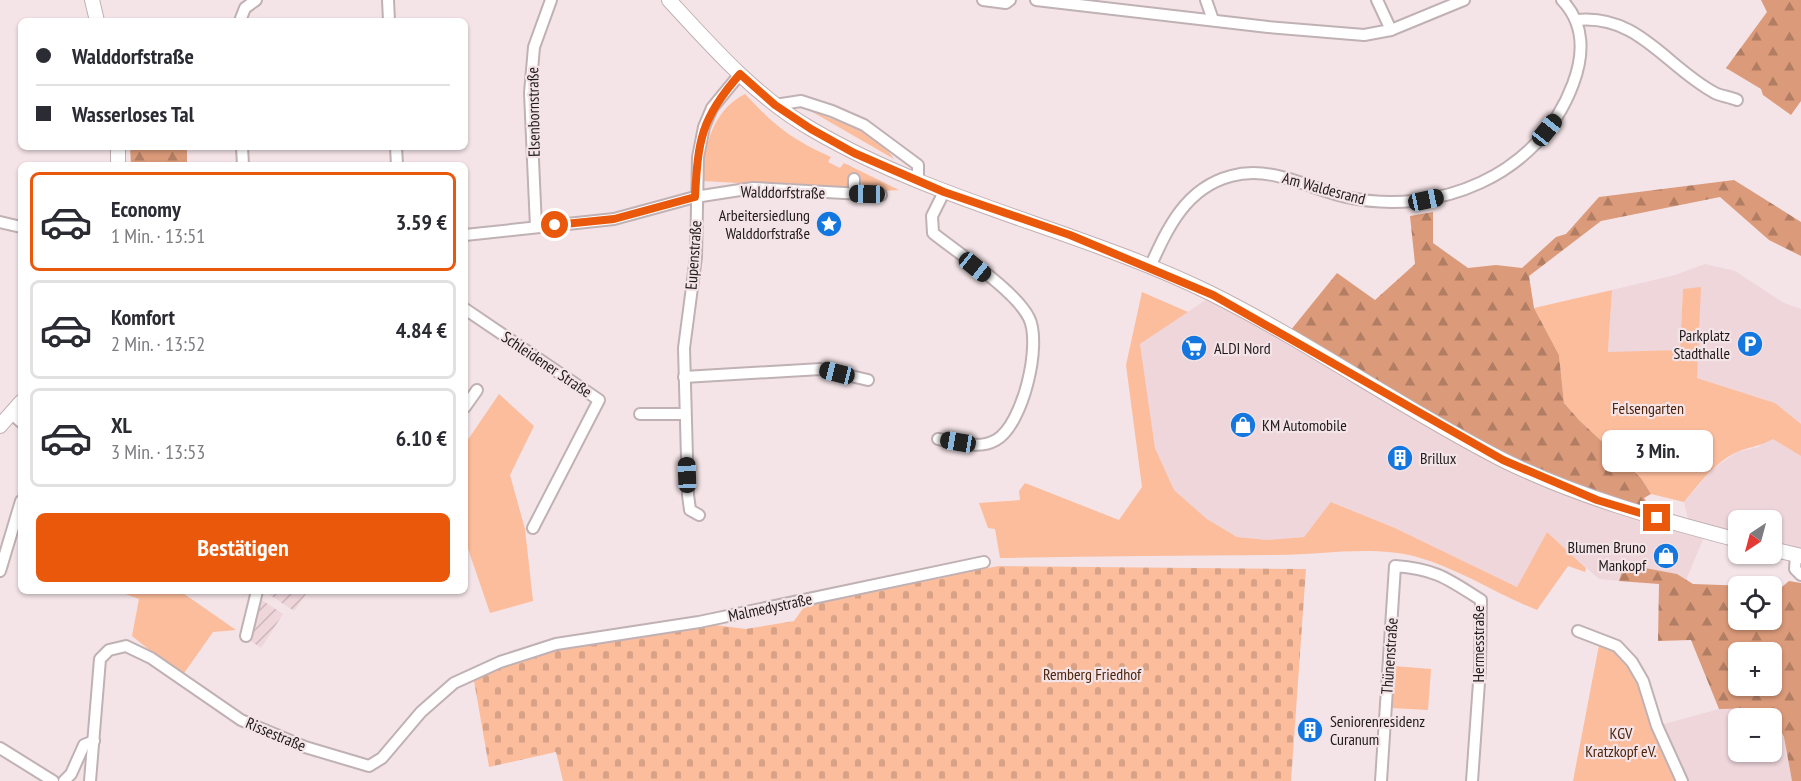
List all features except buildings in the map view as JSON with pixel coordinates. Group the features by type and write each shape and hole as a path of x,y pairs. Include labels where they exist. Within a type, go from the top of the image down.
{"main road":[{"path":"92,0 96,18"},
{"path":"669,0 740,74 775,105 811,129 944,192 1070,235 1213,295 1503,460 1597,500 1728,537"},
{"path":"0,426 16,418"},
{"path":"1782,552 1798,556"}],"street":[{"path":"241,18 245,8 256,0"},
{"path":"388,0 389,18"},
{"name":"Elsenbornstraße","path":"536,227 530,93 534,47 551,0"},
{"path":"983,0 1006,3 1010,0"},
{"path":"1036,0 1364,35 1390,30 1464,0"},
{"path":"1206,0 1213,20"},
{"path":"1377,0 1390,30"},
{"path":"1562,0 1577,20 1594,18 1612,22 1632,31 1715,93 1737,100"},
{"name":"Am Waldesrand","path":"1150,267 1170,224 1182,206 1220,180 1230,176 1255,173 1275,176 1343,196 1405,203 1456,194 1490,179 1537,143 1563,108 1574,83 1581,54 1577,20"},
{"name":"Eupenstraße","path":"699,515 690,510 687,495 684,377 684,348 696,257 695,197 698,157 704,127 712,108 740,74"},
{"path":"775,105 801,101 864,125 918,165 918,181"},
{"path":"854,179 854,194"},
{"name":"Walddorfstraße","path":"468,235 614,219 695,197 753,188 881,195"},
{"path":"938,439 981,444 996,440 1005,432 1019,408 1029,371 1034,333 1022,307 933,233 932,216 944,192"},
{"path":"0,222 18,227"},
{"name":"Schleidener Straße","path":"468,311 599,400 533,528"},
{"path":"684,377 821,369 868,380"},
{"path":"468,403 477,390"},
{"path":"640,414 685,414"},
{"path":"0,571 18,511"},
{"path":"1798,556 1795,569 1801,575"},
{"name":"Malmedystraße","path":"556,644 699,622 984,562"},
{"name":"Thünenstraße","path":"1381,781 1395,566"},
{"name":"Hermesstraße","path":"1395,566 1422,568 1438,573 1481,600 1480,668 1472,781"},
{"path":"246,636 256,594"},
{"path":"1578,631 1617,646 1632,662 1643,681 1657,726 1682,781"},
{"name":"Rissestraße","path":"90,781 100,659 109,650 126,646 151,658 241,720 305,747 364,766 376,764 421,712 454,683 500,662 556,644"},
{"path":"64,781 71,774 84,745 94,741"},
{"path":"0,748 53,781"}],"shaded area":[{"path":"1705,264 1735,271 1784,303 1801,309 1801,556 1782,551 1782,510 1728,510 1728,538 1706,532 1686,580 1677,574 1624,564 1619,581 1599,579 1547,532 1517,587 1395,528 1332,502 1304,537 1268,540 1237,537 1207,519 1174,490 1155,448 1140,344 1213,295 1395,400 1690,526 1684,502 1713,469 1737,452 1759,447 1775,403 1697,378 1683,289 1680,350 1608,353 1612,290 1675,275"},
{"path":"268,594 306,594 294,611"},
{"path":"259,598 283,614 261,648 249,640"},
{"path":"1719,709 1728,709 1728,762 1782,762 1782,733 1792,781 1682,781 1657,726"}],"green space":[{"path":"1761,0 1801,0 1801,101 1791,115 1763,95 1761,89 1726,68 1767,12"},
{"path":"745,94 784,131 831,157 828,162 840,168 844,163 899,190 865,192 859,176 851,176 849,186 844,189 703,181 705,155 712,131 725,110"},
{"path":"809,110 868,135 887,150 894,159"},
{"path":"130,150 187,150 187,162 131,162"},
{"path":"1734,180 1801,222 1801,256 1769,240 1720,197 1601,221 1529,276 1534,308 1559,355 1564,403 1641,478 1651,494 1644,498 1657,518 1555,483 1286,336 1337,273 1375,300 1415,264 1410,216 1433,212 1433,243 1468,268 1496,265 1522,268 1556,237 1566,234 1599,197"},
{"name":"Felsengarten","path":"1701,287 1697,378 1775,403 1801,424 1801,456 1773,439 1737,452 1715,467 1684,502 1651,494 1641,478 1564,403 1559,355 1534,308 1612,290 1608,352 1680,350 1683,289"},
{"path":"1142,292 1188,312 1140,344 1155,448 1174,490 1207,519 1237,537 1268,540 1304,537 1331,502 1395,528 1517,587 1547,532 1586,568 1585,572 1568,566 1537,610 1433,562 1400,553 1365,551 1294,555 1000,558 995,529 988,528 979,503 1020,500 1019,491 1025,483 1119,520 1142,487 1126,365"},
{"path":"499,394 534,426 510,475 525,529 533,601 490,613 468,549 468,440"},
{"path":"1624,564 1677,574 1693,584 1728,585 1728,630 1782,630 1782,587 1789,581 1801,583 1801,781 1792,781 1782,733 1782,708 1719,709 1691,640 1658,641 1659,584 1619,581"},
{"name":"Remberg Friedhof","path":"999,566 1306,569 1291,781 563,781 556,752 489,767 473,675 556,644 700,623 746,629 794,621 809,600"},
{"path":"125,594 184,594 236,630 213,632 182,676 132,636 139,599"},
{"name":"KGV Kratzkopf eV.","path":"1600,640 1632,662 1682,781 1573,781"},
{"path":"1394,666 1431,669 1428,710 1391,708"}],"place":[{"name":"Arbeitersiedlung Walddorfstraße","path":"829,224"},
{"name":"Parkplatz Stadthalle","path":"1750,344"},
{"name":"ALDI Nord","path":"1194,348"},
{"name":"KM Automobile","path":"1243,425"},
{"name":"Brillux","path":"1400,458"},
{"name":"Blumen Bruno Mankopf","path":"1666,556"},
{"name":"Seniorenresidenz Curanum","path":"1310,730"}],"route":[{"path":"555,225 614,219 695,197 698,157 704,127 712,108 740,74 775,105 811,129 854,153 944,192 1070,235 1213,295 1503,460 1597,500 1657,518"}]}
